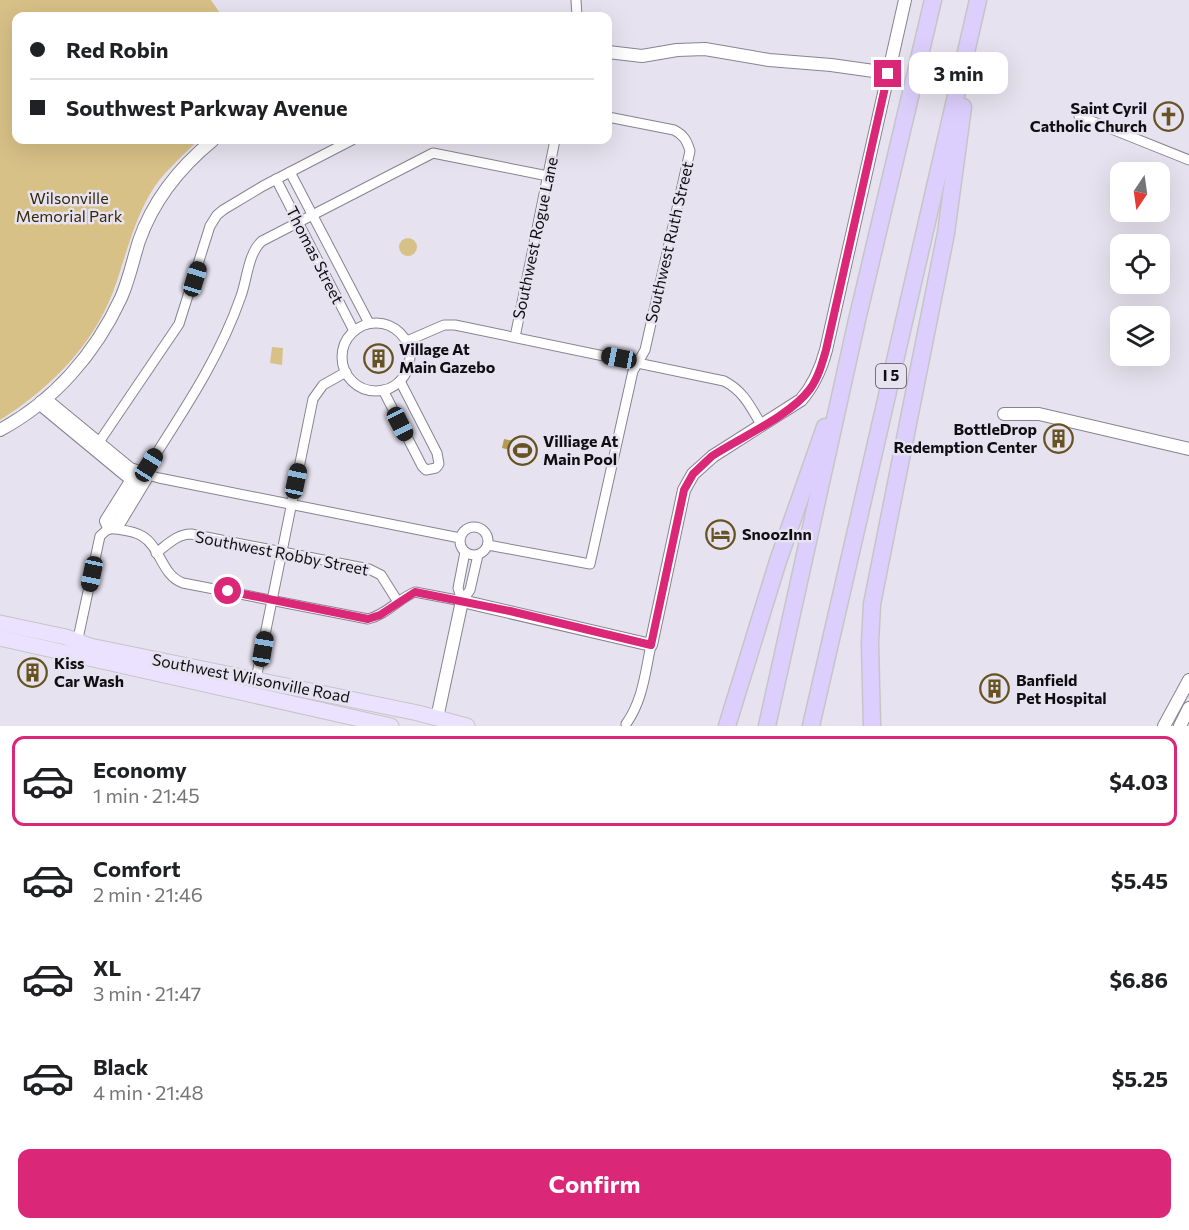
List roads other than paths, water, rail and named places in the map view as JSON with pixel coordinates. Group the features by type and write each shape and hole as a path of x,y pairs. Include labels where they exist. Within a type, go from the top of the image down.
{"highway":[{"path":"768,726 849,358 933,0"},
{"name":"I 5","path":"811,726 978,0"},
{"name":"I 5","path":"872,726 870,643 874,595 946,233 972,26"},
{"path":"727,726 778,561 849,358"}],"main road":[{"name":"Southwest Wilsonville Road","path":"0,623 76,648 390,726"},
{"name":"Southwest Wilsonville Road","path":"0,638 76,648 90,646 418,713 467,726"}],"street":[{"path":"626,724 636,709 640,697 687,483 701,464 801,400 819,371 826,350 905,0"},
{"path":"612,52 642,56 678,50 705,49 769,60 831,65 888,74"},
{"path":"1079,116 1189,160"},
{"name":"Southwest Ruth Street","path":"488,545 590,564 633,371 645,350 690,151 687,141 674,130 612,118"},
{"path":"0,430 41,402 68,378 99,338 122,295 139,241 155,206 183,168 209,144"},
{"path":"96,446 177,328 210,226 217,215 276,179 344,144"},
{"name":"Southwest Rogue Lane","path":"515,337 554,144"},
{"path":"76,648 100,536 119,523 145,474 223,343 256,248 269,236 433,153 548,176"},
{"name":"Thomas Street","path":"290,172 369,323"},
{"name":"Thomas Street","path":"276,179 354,331"},
{"path":"376,322 393,327 407,341 410,352 408,370 400,381 383,390 365,389 357,385 345,372 342,352 348,338 354,331 369,323 376,322"},
{"path":"407,341 444,325 455,325 724,381 735,386 743,395 762,426"},
{"path":"256,679 313,399 322,385 345,372"},
{"path":"383,390 422,466 426,470 436,468 439,464 437,453 400,381"},
{"path":"41,402 51,404 126,475 145,474 460,537"},
{"path":"1004,414 1039,414 1189,449"},
{"path":"109,528 143,536 176,580 368,619 380,615 415,592 651,645"},
{"path":"478,528 486,534 488,545 478,555 470,555 461,546 460,537 467,529 478,528"},
{"name":"Southwest Robby Street","path":"156,553 184,534 375,571 381,575 398,602"},
{"path":"462,601 458,588 465,552"},
{"path":"437,718 462,601 470,590 478,555"},
{"path":"1164,726 1189,680"},
{"path":"1180,726 1189,708"}],"place":[{"name":"Saint Cyril Catholic Church","path":"1168,117"},
{"name":"Village At Main Gazebo","path":"378,358"},
{"name":"BottleDrop Redemption Center","path":"1058,438"},
{"name":"Villiage At Main Pool","path":"522,450"},
{"name":"SnoozInn","path":"721,534"},
{"name":"Kiss Car Wash","path":"33,672"},
{"name":"Banfield Pet Hospital","path":"995,689"}],"park label":[{"name":"Wilsonville Memorial Park","path":"69,207"}]}
